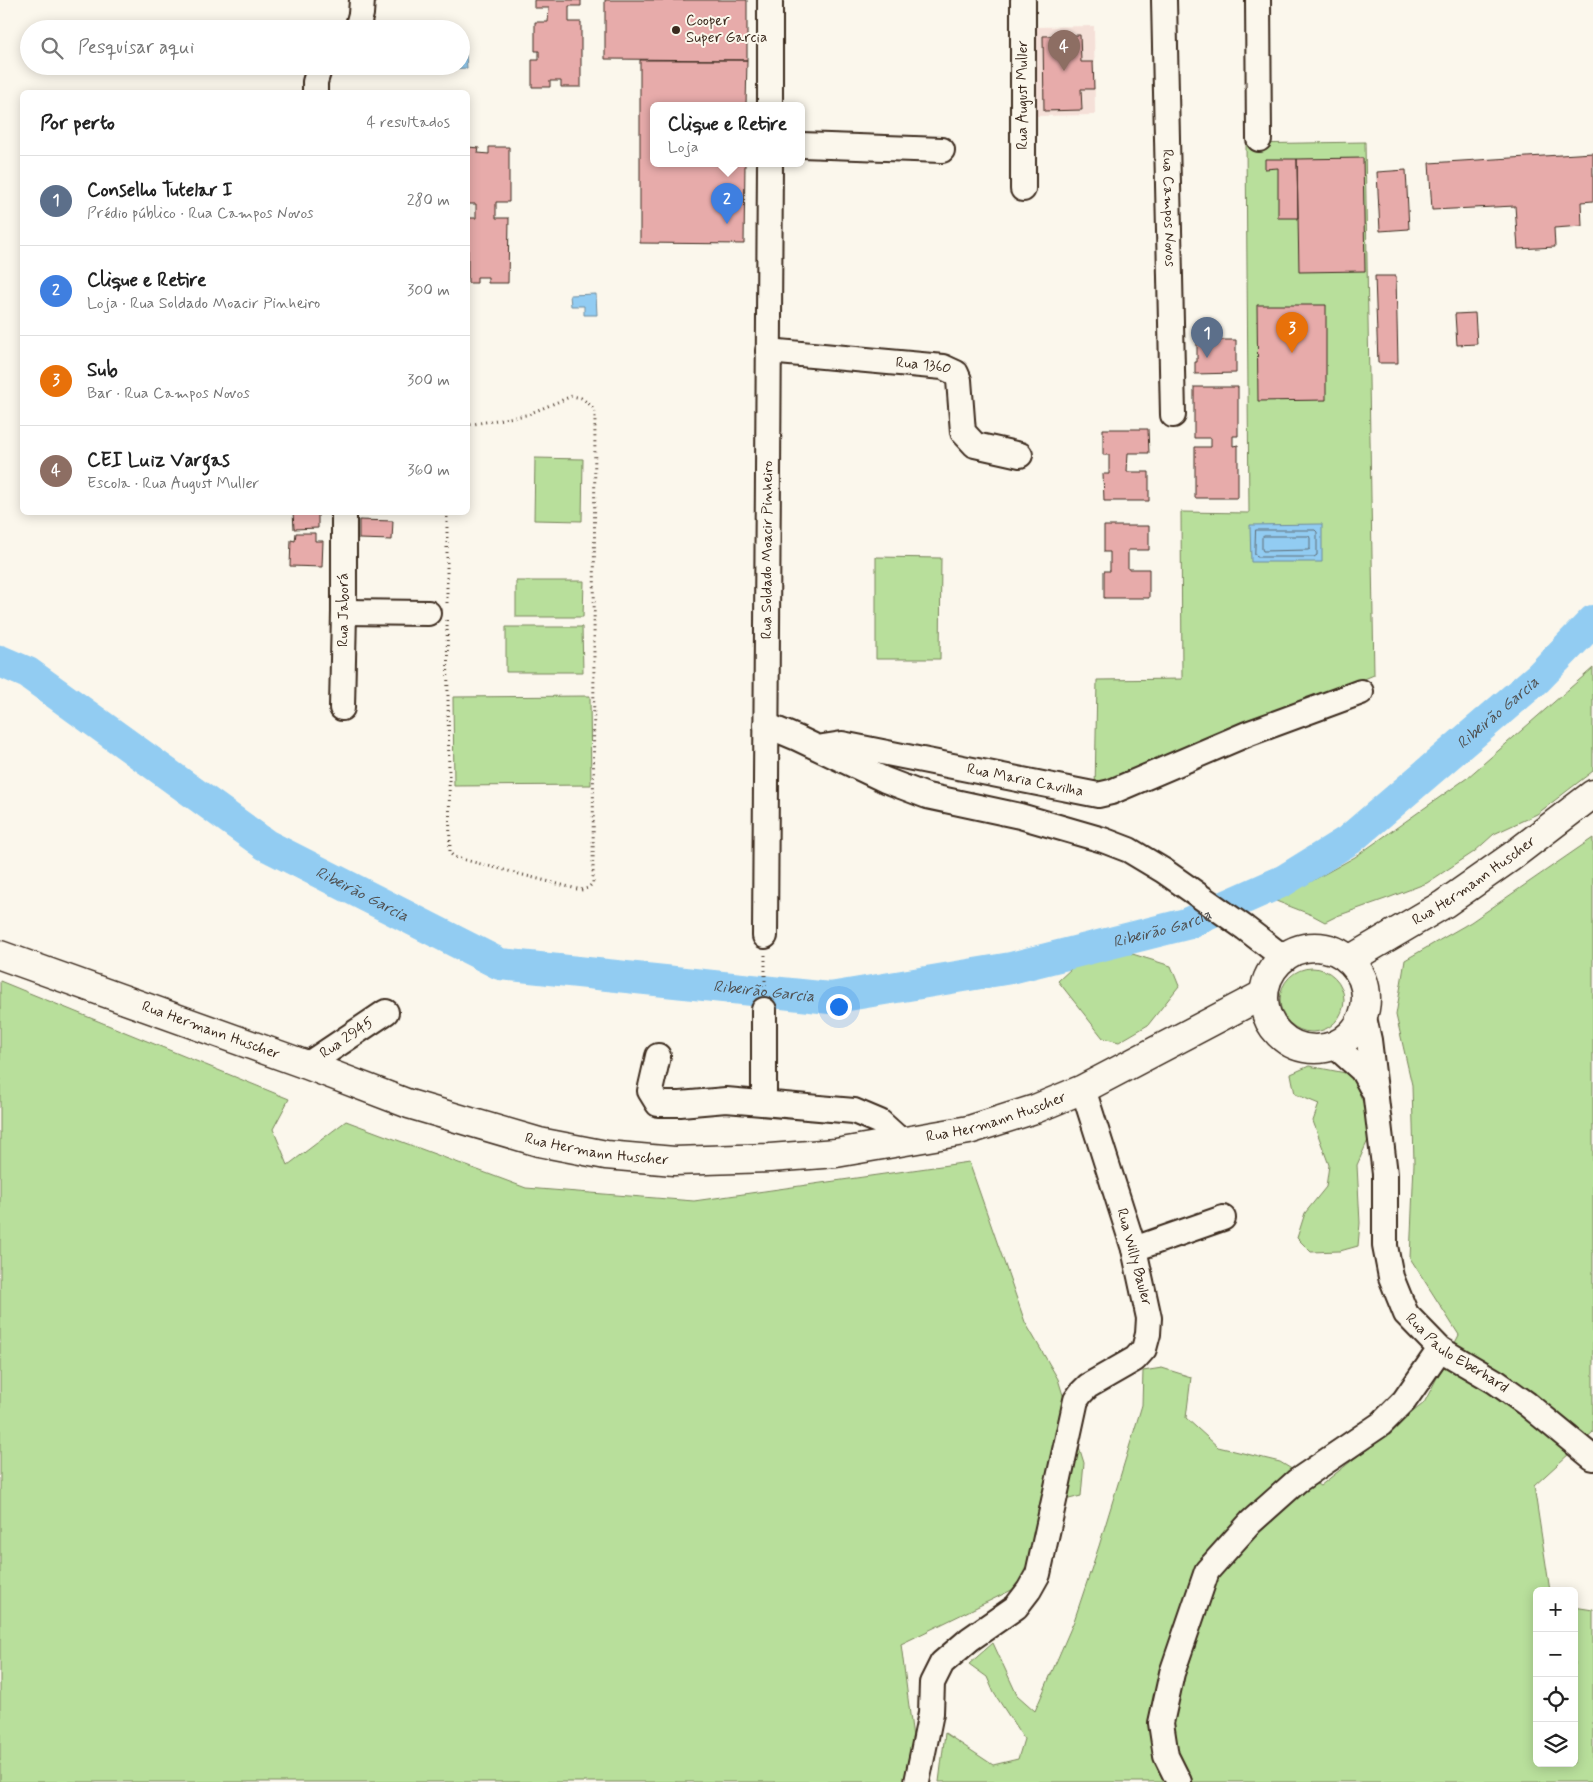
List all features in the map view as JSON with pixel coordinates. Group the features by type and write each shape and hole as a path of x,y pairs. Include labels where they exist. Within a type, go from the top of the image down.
{"main road":[{"name":"Rua Hermann Huscher","path":"1349,960 1444,904 1511,857 1593,794"},
{"path":"1310,948 1324,948 1337,952 1349,960 1356,968 1364,984 1366,1004 1359,1023 1353,1032 1344,1040 1334,1045 1312,1049 1298,1046 1285,1040 1274,1029 1266,1012 1264,994 1270,974 1284,958 1296,951 1310,948"},
{"name":"Rua Hermann Huscher","path":"0,955 307,1065 409,1104 539,1142 606,1155 674,1161 770,1158 836,1153 969,1130 1035,1109 1084,1089 1264,994"},
{"name":"Rua Hermann Huscher","path":"1199,1028 1259,1026 1274,1029"}],"street":[{"path":"360,20 362,0"},
{"path":"770,0 770,102"},
{"name":"Rua August Muller","path":"1022,0 1023,189"},
{"name":"Rua Campos Novos","path":"1164,0 1173,415"},
{"path":"1258,0 1259,139"},
{"path":"315,90 317,75"},
{"path":"805,145 942,150"},
{"name":"Rua Soldado Moacir Pinheiro","path":"765,936 770,167"},
{"name":"Rua 1360","path":"768,351 943,367 956,373 959,380 963,432 975,446 1020,455"},
{"name":"Rua Jaborá","path":"342,708 344,515"},
{"path":"344,612 441,613"},
{"name":"Rua Maria Cavilha","path":"818,748 842,744 1098,795 1120,788 1247,734 1361,692"},
{"path":"766,725 885,780 927,796 1020,816 1103,840 1129,850 1164,871 1284,958"},
{"path":"764,1010 764,1103"},
{"name":"Rua 2945","path":"307,1065 386,1012"},
{"name":"Rua Paulo Eberhard","path":"1363,1013 1369,1040 1385,1174 1385,1246 1391,1277 1406,1314 1440,1348 1496,1382 1527,1404 1593,1458"},
{"name":"Rua Paulo Eberhard","path":"1334,1045 1362,1070 1375,1092"},
{"path":"658,1056 650,1091 658,1104 726,1100 854,1111 880,1122 902,1142"},
{"name":"Rua Willy Bauler","path":"917,1782 931,1713 932,1683 942,1663 970,1639 1016,1607 1038,1574 1076,1400 1088,1386 1135,1359 1144,1350 1148,1334 1149,1318 1134,1249 1084,1089"},
{"path":"1134,1249 1223,1218"},
{"path":"1179,1782 1166,1756 1162,1724 1172,1674 1207,1571 1251,1522 1297,1481 1381,1424 1404,1401 1440,1348"}],"path":[{"path":"447,515 441,613 450,853 454,857 581,890 588,888 593,883 595,412 592,406 581,398 572,396 526,415 470,425"},
{"path":"764,1010 765,936"}],"shaded area":[{"path":"1094,26 1095,115 1034,116 1033,27"}],"green space":[{"path":"1365,142 1374,675 1095,791 1097,680 1182,679 1181,512 1249,513 1246,144"},
{"path":"535,458 583,459 582,521 534,520"},
{"path":"876,557 941,558 940,659 876,659"},
{"path":"516,581 584,581 583,617 516,617"},
{"path":"506,627 582,627 583,672 506,672"},
{"path":"1593,668 1593,771 1537,814 1494,834 1474,852 1427,883 1325,922 1276,901 1355,857 1467,778"},
{"path":"590,696 591,785 454,786 453,697"},
{"path":"1593,838 1593,1432 1534,1486 1549,1587 1533,1587 1533,1767 1578,1767 1578,1608 1593,1610 1593,1782 939,1782 945,1733 993,1765 1018,1759 1024,1739 994,1693 987,1677 969,1664 993,1643 1017,1695 1035,1711 1074,1621 1099,1546 1142,1405 1143,1371 1162,1368 1191,1377 1186,1418 1218,1447 1280,1462 1320,1486 1424,1403 1459,1335 1410,1258 1414,1163 1412,1085 1396,1015 1405,960 1471,922"},
{"path":"1126,952 1171,966 1179,986 1148,1025 1119,1042 1103,1038 1058,981 1073,967"},
{"path":"1312,968 1330,973 1335,977 1339,982 1344,1000 1339,1018 1335,1023 1330,1027 1312,1032 1294,1027 1289,1023 1285,1018 1280,1000 1285,982 1289,977 1294,973"},
{"path":"0,981 289,1099 273,1129 288,1165 346,1121 526,1188 694,1201 969,1162 1025,1322 1058,1379 1084,1463 1081,1496 1061,1501 1022,1585 901,1644 917,1769 912,1782 0,1782"},
{"path":"1309,1066 1351,1074 1365,1107 1368,1140 1357,1165 1360,1223 1358,1246 1340,1251 1311,1252 1297,1238 1305,1213 1326,1187 1329,1165 1313,1121 1319,1104 1295,1094 1291,1074"}],"water":[{"path":"596,294 597,315 584,315 584,306 571,306 570,295"},
{"path":"1322,524 1322,562 1251,562 1250,525"}],"building":[{"path":"534,0 581,0 581,6 569,6 569,22 581,22 581,87 561,87 561,81 550,81 550,87 532,87 532,60 539,60 539,51 535,51 535,22 548,22 549,8 534,8"},
{"name":"Cooper Super Garcia","path":"605,0 747,0 747,60 605,59"},
{"path":"1080,35 1081,62 1093,62 1094,89 1081,89 1082,110 1044,111 1043,36"},
{"path":"640,60 747,60 746,102 650,102 650,167 745,167 744,244 640,243"},
{"path":"470,147 479,148 478,153 489,154 489,147 509,147 509,202 496,202 496,218 509,218 508,283 488,283 488,277 477,277 477,283 470,283 470,218 476,218 476,204 470,204"},
{"path":"1593,153 1593,201 1581,202 1582,226 1554,228 1555,247 1518,249 1515,206 1432,210 1429,163"},
{"path":"1363,158 1365,271 1299,272 1297,159"},
{"path":"1265,159 1297,159 1298,218 1278,218 1278,168 1265,169"},
{"path":"1406,170 1409,229 1380,231 1377,172"},
{"path":"1375,276 1396,276 1398,363 1378,363"},
{"path":"1257,305 1326,305 1326,400 1258,401"},
{"path":"1475,313 1477,344 1457,345 1455,314"},
{"path":"1197,340 1236,340 1236,373 1195,374"},
{"path":"1194,387 1238,387 1238,436 1233,436 1233,446 1238,445 1238,498 1195,498 1195,447 1211,447 1211,438 1194,438"},
{"path":"1103,429 1148,429 1149,453 1128,453 1127,472 1149,472 1149,501 1104,501 1103,474 1109,474 1109,455 1103,455"},
{"path":"293,515 318,515 318,528 294,529"},
{"path":"359,520 393,521 392,540 359,539"},
{"path":"1104,526 1149,526 1149,550 1128,550 1128,569 1149,569 1149,598 1104,598 1104,571 1110,571 1110,552 1104,552"},
{"path":"296,533 315,533 315,541 323,541 322,567 290,566 291,540 295,541"}],"waterway":[{"name":"Ribeirão Garcia","path":"0,661 28,673 266,845 500,964 830,998 1011,968 1186,924 1283,881 1349,840 1538,678 1593,621"}],"place":[{"name":"Cooper Super Garcia","path":"676,30"},
{"name":"CEI Luiz Vargas","path":"1064,71"},
{"name":"Clique e Retire","path":"727,224"},
{"name":"Sub","path":"1292,353"},
{"name":"Conselho Tutelar I","path":"1207,358"}]}
